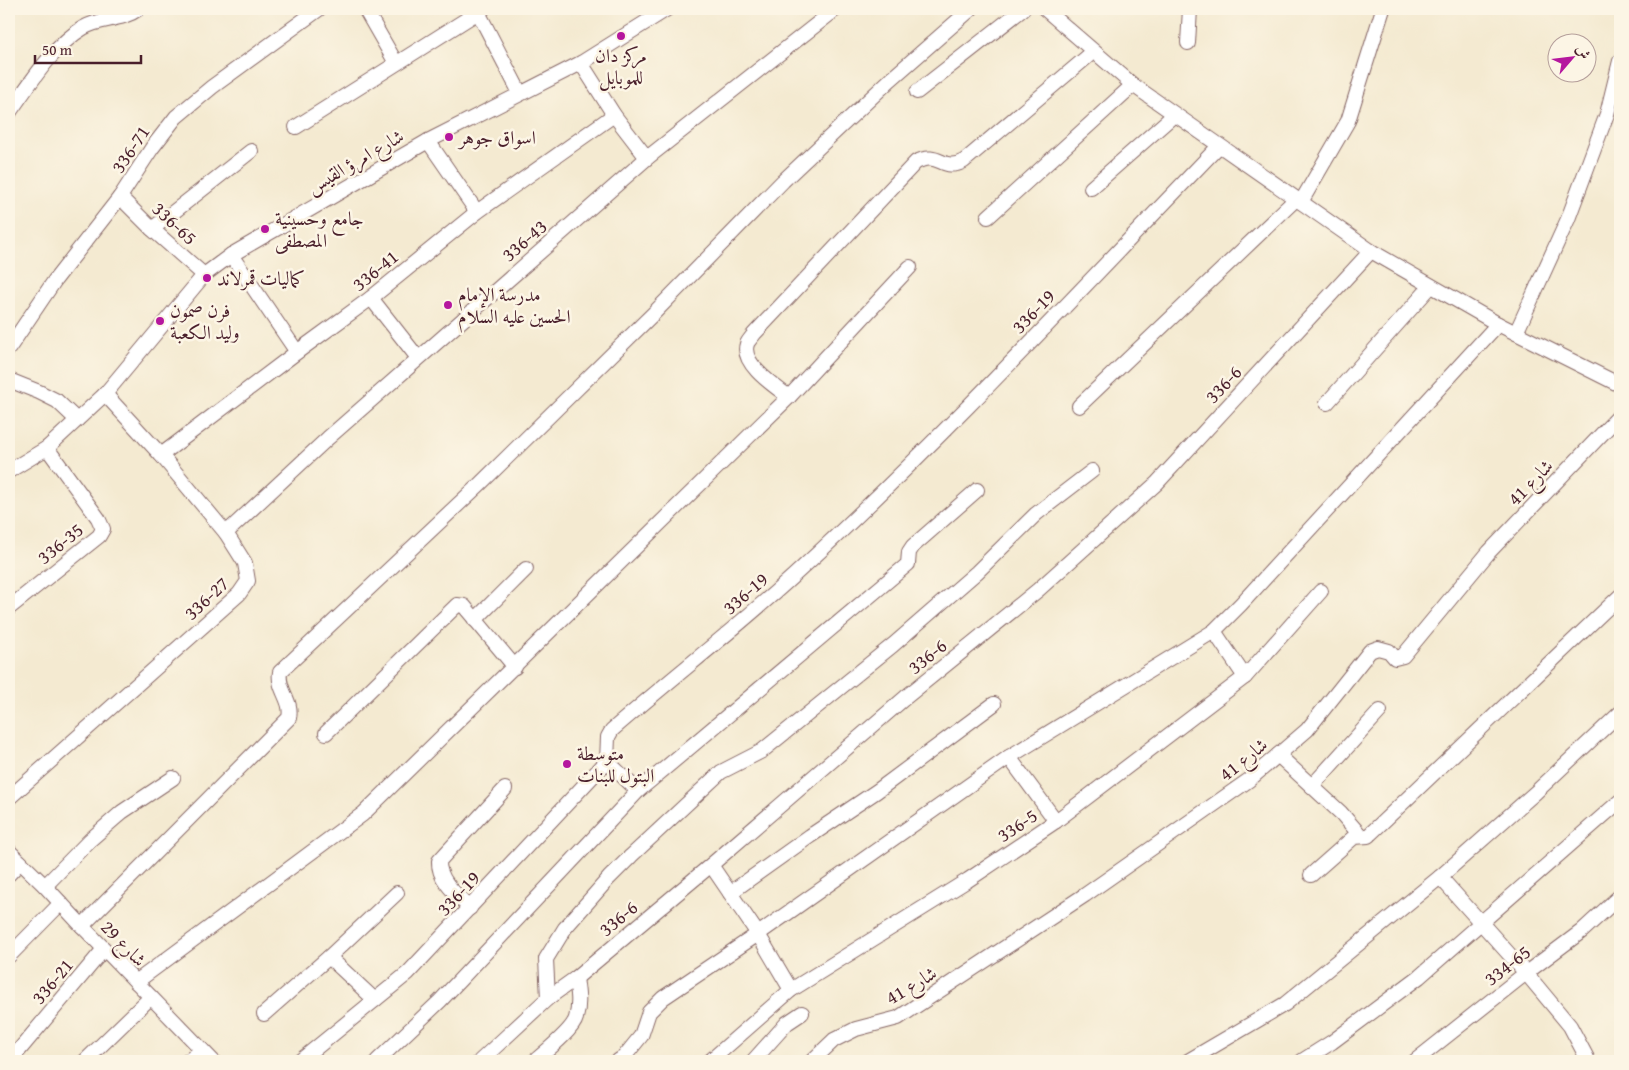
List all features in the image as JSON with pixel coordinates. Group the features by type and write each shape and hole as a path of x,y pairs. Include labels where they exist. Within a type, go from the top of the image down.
{"street":[{"path":"9,113 44,64 63,44 84,28 130,14 138,9"},
{"name":"336-71","path":"9,348 55,280 120,197 152,148 176,117 212,87 319,9"},
{"path":"365,9 396,63"},
{"name":"شارع امرؤ القيس","path":"9,471 47,448 105,394 204,275 231,255 428,140 581,63 668,9"},
{"name":"336-43","path":"226,533 328,438 647,158 836,9"},
{"path":"82,926 289,718 291,709 279,683 280,672 481,483 653,314 783,181 890,80 972,9"},
{"path":"917,92 1023,9"},
{"path":"1045,9 1132,85 1371,250 1498,324 1619,381"},
{"path":"1188,42 1190,9"},
{"path":"1079,406 1298,201 1348,121 1383,9"},
{"path":"296,127 481,10 520,93"},
{"path":"789,397 752,366 746,351 747,344 754,334 916,162 926,157 938,159 947,165 955,166 964,161 1093,52"},
{"path":"1516,333 1568,219 1607,114 1620,60"},
{"path":"581,63 614,115 647,158"},
{"path":"988,217 1132,85"},
{"name":"336-41","path":"161,455 296,352 371,298 477,212 614,115"},
{"path":"1091,188 1174,115"},
{"path":"428,140 477,212"},
{"name":"336-19","path":"300,1061 408,973 470,908 607,761 608,737 612,730 696,661 802,568 936,438 1219,146"},
{"path":"152,229 251,151"},
{"name":"336-65","path":"120,197 152,229 204,275"},
{"name":"336-6","path":"480,1061 548,998 576,978 906,697 1038,590 1156,483 1371,250"},
{"path":"231,255 296,352"},
{"path":"136,982 363,814 515,668 789,397 910,267"},
{"path":"1327,403 1431,286"},
{"path":"371,298 418,358"},
{"path":"618,1061 624,1057 641,1036 649,1012 663,998 758,934 1009,757 1214,631 1498,324"},
{"path":"9,380 39,392 56,402 77,420"},
{"name":"336-27","path":"9,798 239,594 248,581 245,563 226,533 161,455 105,394"},
{"name":"شارع 41","path":"812,1061 834,1040 856,1029 898,1018 1077,901 1250,780 1307,730 1370,651 1378,648 1389,651 1395,658 1403,656 1488,552 1620,415"},
{"name":"336-35","path":"9,608 99,536 103,529 98,518 47,448"},
{"path":"548,998 546,959 565,928 631,856 722,772 762,751 893,645 977,572 1036,514 1092,471"},
{"path":"377,1061 440,1000 638,791 908,564 909,552 913,546 977,490"},
{"path":"475,620 526,569"},
{"name":"336-5","path":"710,1061 792,990 968,880 1056,820 1244,677 1322,591"},
{"path":"1311,874 1354,837 1368,836 1620,596"},
{"path":"326,733 457,605 464,606 515,668"},
{"path":"1214,631 1244,677"},
{"path":"730,893 877,791 994,704"},
{"path":"1312,786 1380,711"},
{"path":"1188,1061 1285,1004 1440,876 1536,792 1620,713"},
{"path":"1278,755 1341,813 1361,836"},
{"path":"1009,757 1056,820"},
{"path":"607,761 638,791"},
{"path":"45,886 90,840 122,812 173,778"},
{"path":"470,908 443,879 438,870 439,861 505,789"},
{"path":"1302,1061 1332,1042 1419,977 1620,800"},
{"name":"شارع 29","path":"9,851 213,1061"},
{"path":"9,874 20,862"},
{"path":"711,865 758,934 792,990"},
{"path":"1440,876 1526,972 1570,1026 1587,1058"},
{"path":"264,1014 329,957 397,892"},
{"name":"334-65","path":"1416,1061 1526,972 1582,931 1620,896"},
{"path":"9,956 61,904"},
{"name":"336-21","path":"10,1061 104,949"},
{"path":"329,957 375,1000"},
{"path":"535,1061 576,1020 579,1001 576,978"},
{"path":"85,1061 151,997"},
{"path":"753,1061 787,1023 802,1013"},
{"path":"188,1061 202,1050"}],"place":[{"name":"مركز دان للموبايل","path":"621,36"},
{"name":"اسواق جوهر","path":"449,137"},
{"name":"جامع وحسينية المصطفى","path":"265,229"},
{"name":"كماليات قمرلاند","path":"207,278"},
{"name":"مدرسة الإمام الحسين عليه السلام","path":"448,305"},
{"name":"فرن صمون وليد الكعبة","path":"160,321"},
{"name":"متوسطة البتول للبنات","path":"567,764"}]}
